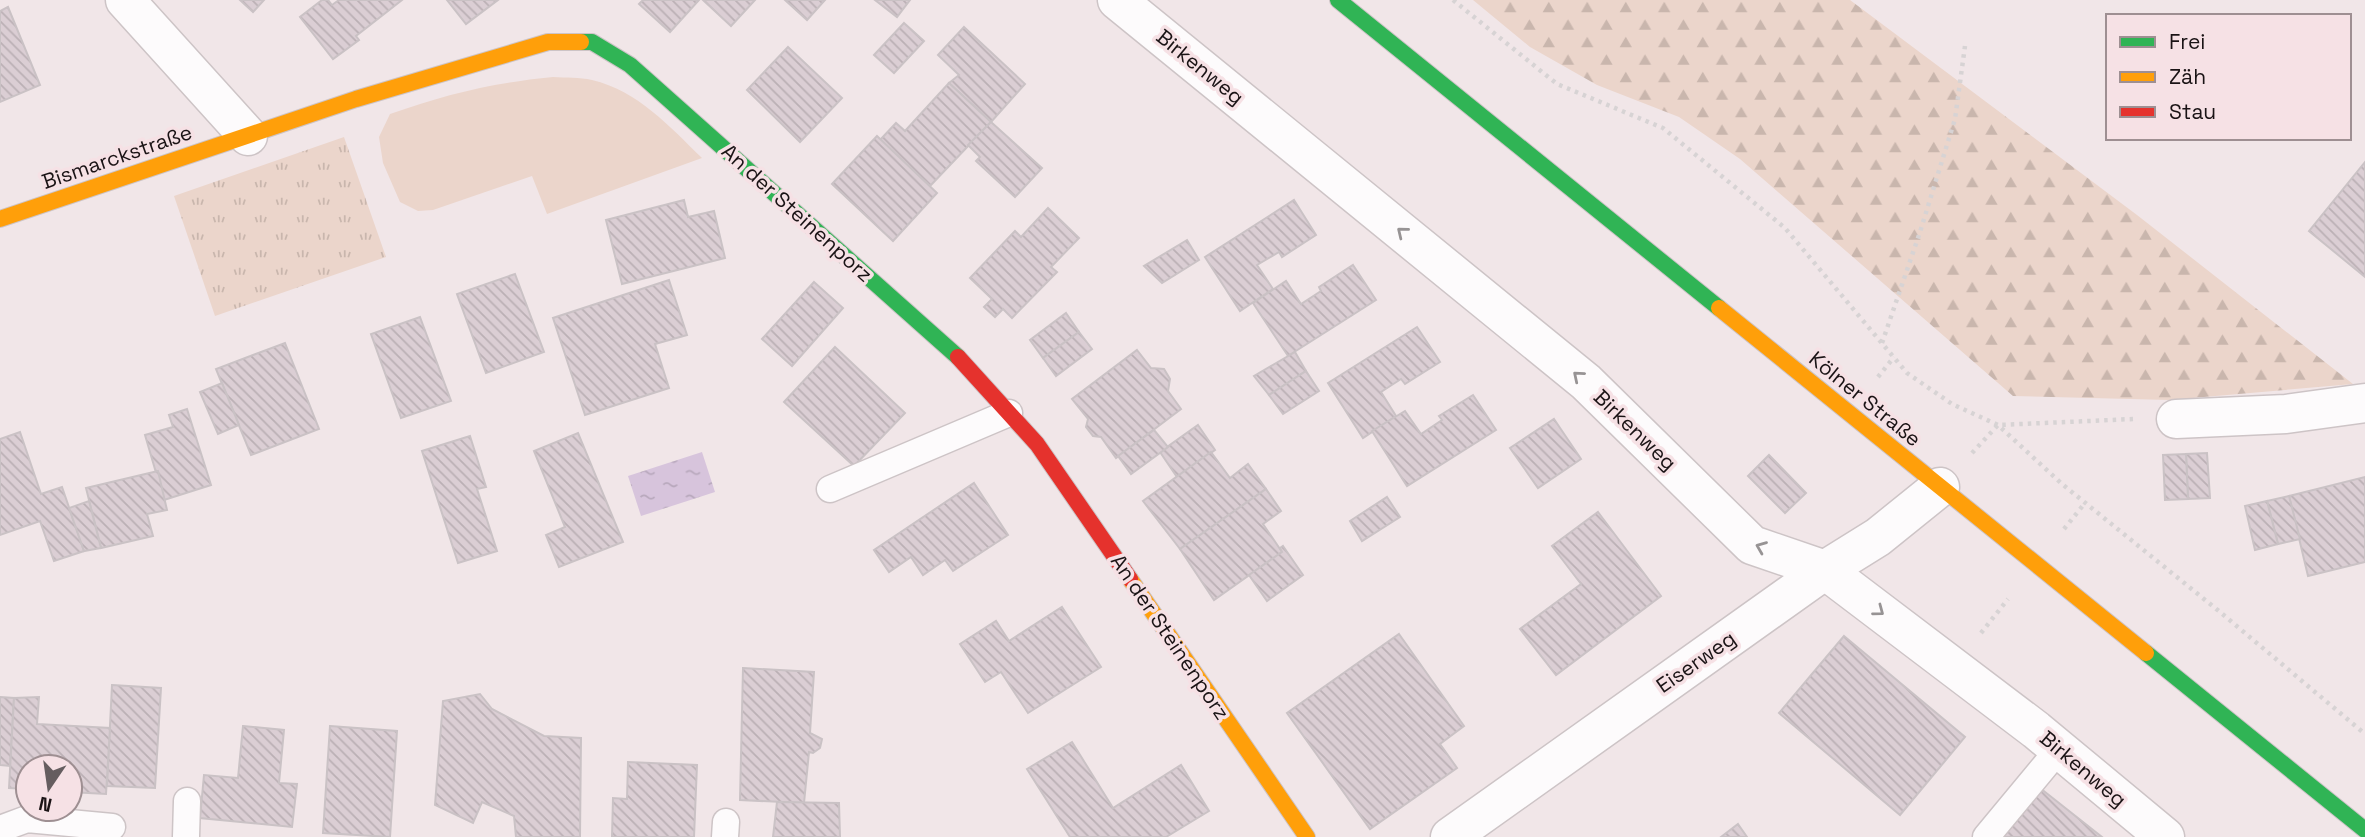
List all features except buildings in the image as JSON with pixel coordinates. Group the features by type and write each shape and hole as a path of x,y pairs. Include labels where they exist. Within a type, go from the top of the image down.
{"street":[{"path":"125,0 248,136"},
{"name":"Birkenweg","path":"1117,0 1586,382 1752,545 1825,570 2059,749 2165,837"},
{"name":"Kölner Straße","path":"1338,0 2365,830"},
{"name":"An der Steinenporz","path":"248,136 356,99 548,41 592,42 631,65 954,352 1037,444 1307,837"},
{"name":"Bismarckstraße","path":"0,219 248,136"},
{"path":"2176,419 2286,415 2365,403"},
{"name":"Eiserweg","path":"1455,836 1825,570 1878,537 1941,487"}],"lane":[{"path":"830,489 1009,413"},
{"path":"1986,837 2059,749"},
{"path":"186,837 187,801"},
{"path":"0,830 27,819 112,827"}],"path":[{"path":"1453,0 1557,84 1663,128 1785,228 1908,373 1952,404 1998,425 2078,496 2220,611 2365,734"},
{"path":"1882,344 1955,119 1965,46"},
{"path":"1941,487 1998,425 2176,419"}],"green space":[{"path":"1473,0 1850,0 2137,215 2353,384 2169,400 2013,396 1740,159 1679,117 1597,85 1530,47"},
{"path":"553,77 592,80 624,92 652,111 702,158 547,214 532,176 433,210 418,211 400,202 383,163 379,137 390,114 470,90"},
{"path":"344,137 386,257 215,316 174,196"}],"water":[{"path":"702,452 715,492 641,516 628,476"}],"traffic: fast":[{"path":"1338,0 1719,308"},
{"path":"581,42 592,42 630,65 958,357"},
{"path":"2146,653 2365,830"}],"traffic: slow":[{"path":"0,219 356,99 548,42 581,42"},
{"path":"1719,308 2146,653"},
{"path":"1130,579 1307,837"}],"traffic: jam":[{"path":"958,357 1037,444 1130,579"}]}
